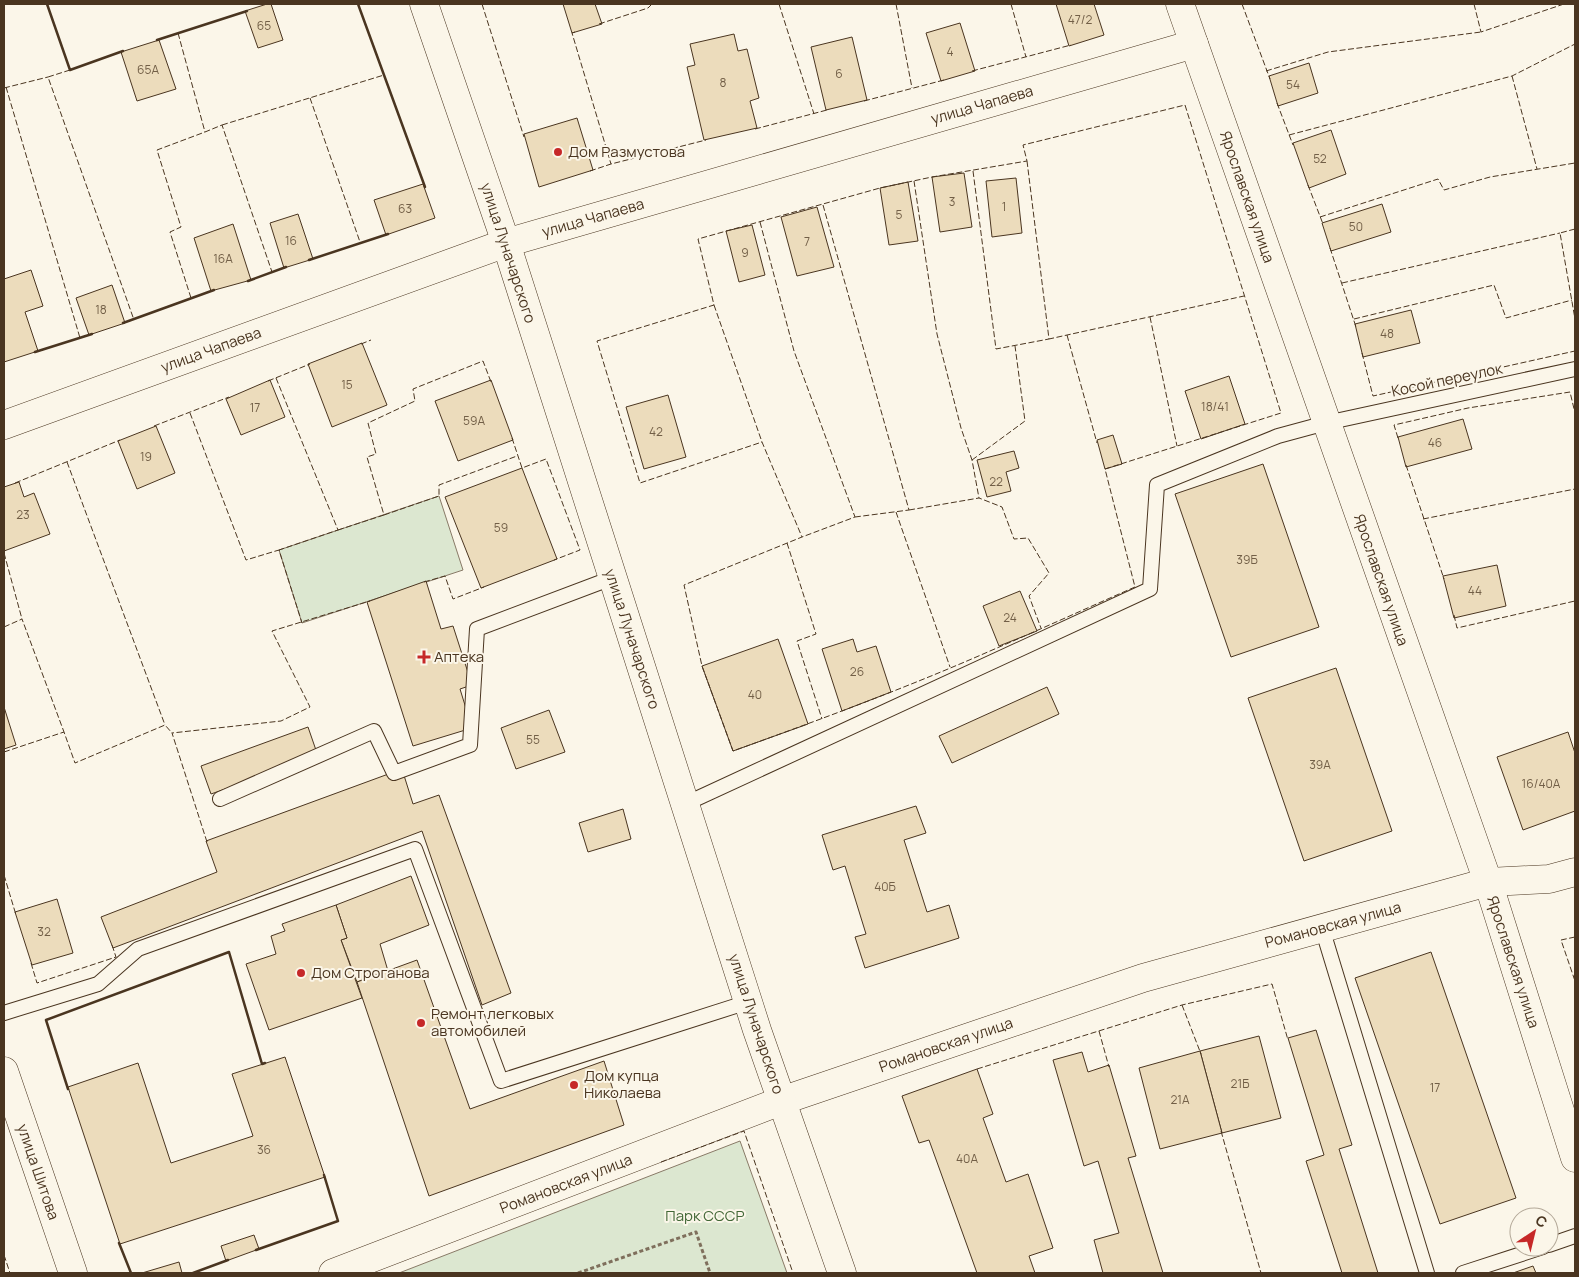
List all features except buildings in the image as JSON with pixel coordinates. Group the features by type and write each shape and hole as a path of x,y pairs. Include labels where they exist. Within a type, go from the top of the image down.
{"street":[{"name":"улица Луначарского","path":"424,4 506,243 748,1002 842,1273"},
{"name":"Ярославская улица","path":"1180,4 1488,882 1575,1158"},
{"name":"улица Чапаева","path":"4,425 506,243 1194,44"},
{"name":"Романовская улица","path":"333,1273 781,1101 1143,978 1488,882 1549,879 1575,872"},
{"name":"улица Шитова","path":"4,1072 73,1273"}],"lane":[{"name":"Косой переулок","path":"685,804 1150,589 1157,485 1278,436 1326,423 1575,369"},
{"path":"220,799 374,731 394,773 470,745 477,630 612,578"},
{"path":"4,1013 98,984 138,949 415,849 501,1081 748,1002"},
{"path":"1322,928 1427,1273"},
{"path":"1559,1242 1575,1236"},
{"path":"1463,1273 1512,1257"}],"path":[{"path":"578,1273 696,1232 710,1273"}],"green space":[{"path":"439,496 463,570 302,623 279,550"},
{"name":"Парк СССР","path":"740,1141 787,1273 399,1273"}],"fence":[{"path":"482,4 524,137"},
{"path":"599,24 648,8 652,4"},
{"path":"779,4 814,114"},
{"path":"896,4 912,88"},
{"path":"1011,4 1026,57"},
{"path":"1242,4 1270,79"},
{"path":"1474,4 1481,32 1564,4"},
{"path":"575,32 572,33 611,164"},
{"path":"1266,71 1328,52 1481,32"},
{"path":"178,33 205,132 222,125 272,272"},
{"path":"1289,135 1512,76 1575,44"},
{"path":"972,71 1071,45"},
{"path":"70,70 48,77 134,320"},
{"path":"222,125 384,75"},
{"path":"1512,76 1537,169"},
{"path":"4,88 48,77"},
{"path":"864,101 944,80"},
{"path":"6,87 80,338"},
{"path":"310,98 360,242"},
{"path":"1277,103 1293,145"},
{"path":"1185,105 1281,413 1105,469 1135,587 926,678 733,751 702,666 684,585 802,537 762,442 640,483 597,341 714,305 698,239 880,188 1027,161 1023,145 1185,105"},
{"path":"755,129 827,110"},
{"path":"191,298 170,232 181,227 157,150 205,132"},
{"path":"590,171 706,140"},
{"path":"1027,161 1049,339 1244,296"},
{"path":"1320,217 1438,179 1444,190 1490,177 1575,163"},
{"path":"973,171 996,349 1049,339"},
{"path":"914,181 937,334 961,428 972,460 979,498"},
{"path":"1308,185 1323,224"},
{"path":"823,205 909,510 855,517"},
{"path":"760,222 794,351 855,517 802,537"},
{"path":"1575,229 1560,233 1575,319"},
{"path":"1342,283 1560,233"},
{"path":"1330,248 1356,327"},
{"path":"1354,319 1494,285 1506,318 1572,300"},
{"path":"714,305 762,442"},
{"path":"1150,317 1177,446"},
{"path":"1067,335 1097,443"},
{"path":"361,344 371,340"},
{"path":"972,460 1025,421 1015,346"},
{"path":"1362,353 1373,396 1575,351"},
{"path":"338,530 384,515 367,457 376,454 368,423 415,401 413,389 483,361 491,382"},
{"path":"268,381 310,364"},
{"path":"276,378 338,530 279,550"},
{"path":"1398,438 1394,425 1468,408 1570,392 1575,413"},
{"path":"154,426 229,397"},
{"path":"190,413 246,560 279,550 302,623"},
{"path":"512,438 522,468 546,459 580,550 554,560"},
{"path":"15,483 120,440"},
{"path":"384,515 439,496 439,485 517,456"},
{"path":"67,462 165,725"},
{"path":"1406,465 1444,579"},
{"path":"1423,519 1575,489"},
{"path":"909,510 979,498 1002,507 1014,539 1028,538 1049,573 1029,596 1041,628"},
{"path":"896,512 950,667"},
{"path":"787,543 816,634 797,641 822,719"},
{"path":"4,553 22,619"},
{"path":"424,582 445,576 453,599 484,587"},
{"path":"207,842 172,733 281,721 310,707 272,631 370,601"},
{"path":"1454,615 1457,628 1575,601"},
{"path":"4,627 22,619 64,732"},
{"path":"4,752 64,732 75,763 165,725 172,733"},
{"path":"4,875 16,915"},
{"path":"1575,937 1561,940 1575,981"},
{"path":"31,963 37,983 116,957 112,945"},
{"path":"977,1069 1182,1005 1272,984 1288,1040"},
{"path":"1182,1005 1201,1054"},
{"path":"1099,1031 1109,1067"},
{"path":"661,1162 744,1131 793,1273"},
{"path":"1221,1131 1261,1273"},
{"path":"4,1255 10,1273"}],"wall":[{"path":"47,4 70,70 123,51"},
{"path":"358,4 425,187"},
{"path":"157,40 247,11"},
{"path":"309,260 388,234"},
{"path":"248,281 286,267"},
{"path":"123,323 214,290"},
{"path":"35,352 92,334"},
{"path":"68,1089 46,1020 229,952 262,1064 265,1063"},
{"path":"256,1250 338,1221 324,1175"},
{"path":"119,1243 131,1273"},
{"path":"193,1273 228,1260"}],"place":[{"name":"Дом Размустова","path":"558,152"},
{"name":"Аптека","path":"424,657"},
{"name":"Дом Строганова","path":"301,973"},
{"name":"Ремонт легковых автомобилей","path":"421,1023"},
{"name":"Дом купца Николаева","path":"574,1085"}]}
